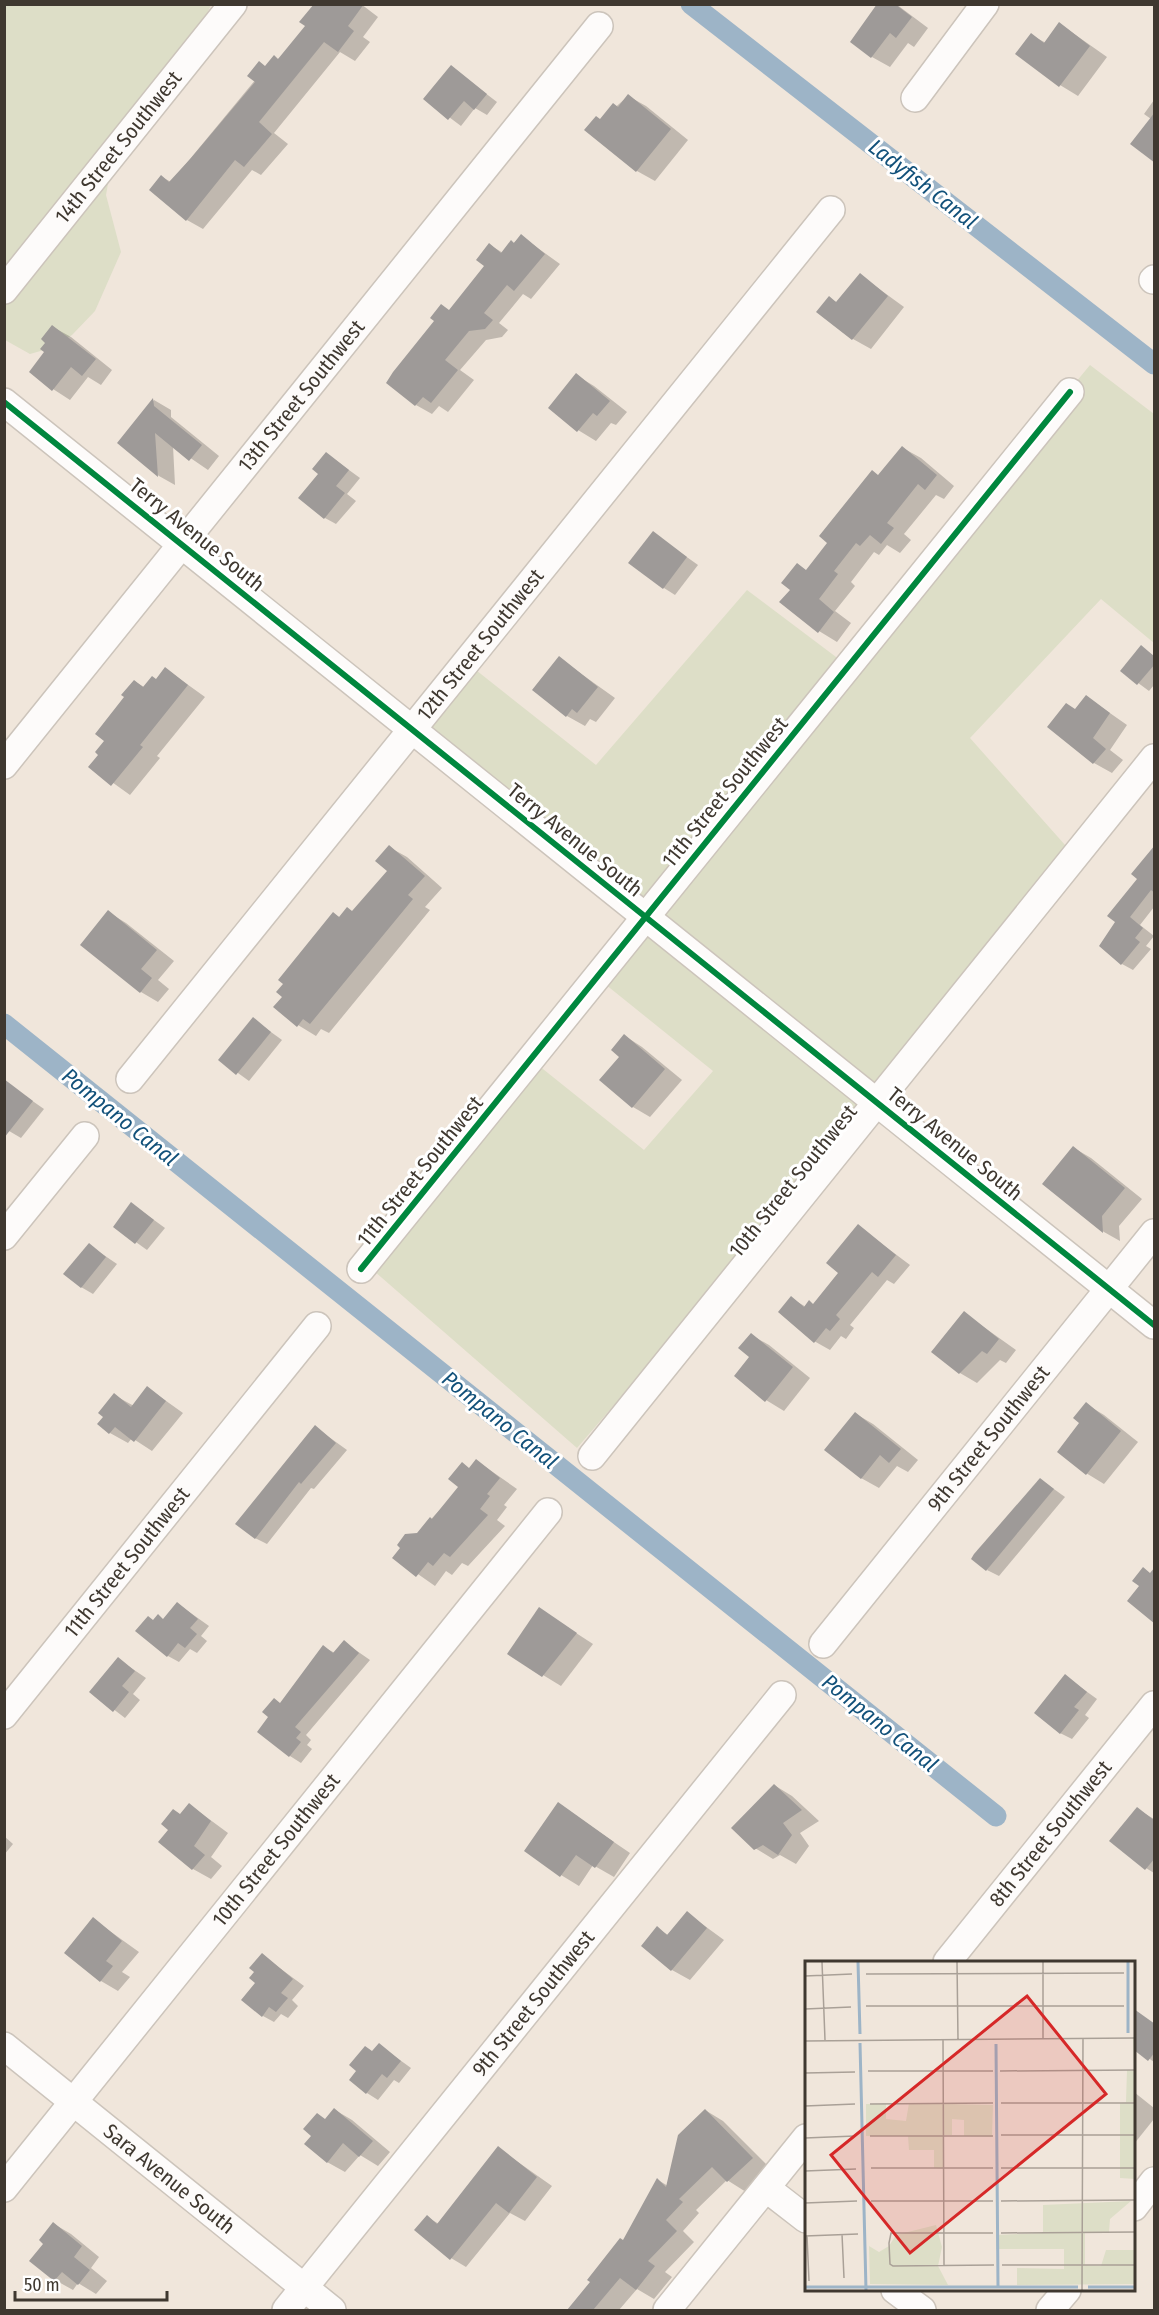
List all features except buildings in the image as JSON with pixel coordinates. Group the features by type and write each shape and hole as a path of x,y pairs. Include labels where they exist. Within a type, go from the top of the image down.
{"street":[{"name":"14th Street Southwest","path":"4,290 233,4"},
{"path":"915,98 985,4"},
{"name":"13th Street Southwest","path":"4,765 599,26"},
{"name":"12th Street Southwest","path":"130,1079 831,210"},
{"name":"11th Street Southwest","path":"361,1269 1070,392"},
{"name":"Terry Avenue South","path":"4,402 1108,1290 1155,1325"},
{"name":"10th Street Southwest","path":"592,1456 1155,758"},
{"path":"4,1236 85,1136"},
{"name":"9th Street Southwest","path":"823,1644 1155,1233"},
{"name":"11th Street Southwest","path":"4,1714 317,1326"},
{"name":"10th Street Southwest","path":"4,2188 548,1512"},
{"name":"9th Street Southwest","path":"286,2310 782,1695"},
{"name":"8th Street Southwest","path":"948,1961 1155,1705"},
{"name":"Sara Avenue South","path":"4,2046 332,2310"},
{"path":"667,2310 805,2140"},
{"path":"1135,2206 1155,2181"},
{"path":"766,2188 805,2217"},
{"path":"898,2291 922,2310"},
{"path":"1050,2310 1065,2291"}],"green space":[{"path":"5,5 211,5 189,52 114,150 106,195 121,252 95,311 72,335 51,348 30,354 5,340"},
{"path":"1090,365 1154,414 1154,643 1101,599 970,738 1081,863 577,1448 358,1257 528,1057 644,1150 713,1071 600,980 649,919 407,725 467,663 596,765 747,590 844,663"}],"waterway":[{"name":"Ladyfish Canal","path":"691,4 1154,364"},
{"name":"Pompano Canal","path":"4,1024 996,1816"}],"cycle path":[{"path":"361,1269 1070,392"},
{"path":"4,402 1154,1325"}]}
